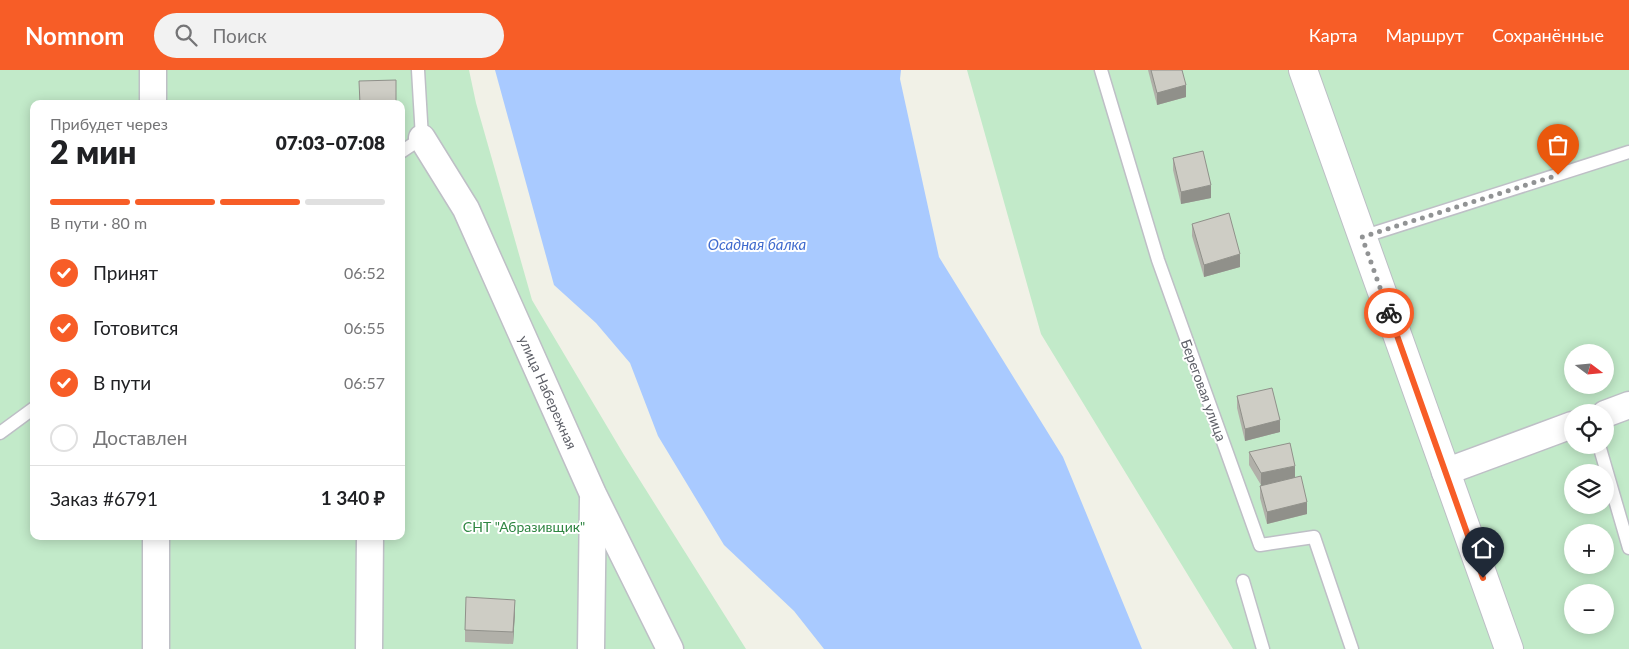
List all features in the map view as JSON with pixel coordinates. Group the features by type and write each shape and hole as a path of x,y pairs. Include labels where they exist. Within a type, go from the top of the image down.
{"street":[{"path":"153,70 153,100"},
{"path":"1303,70 1509,649"},
{"name":"улица Набережная","path":"412,145 466,209 593,494 670,649"},
{"path":"1614,411 1629,405"},
{"path":"1445,472 1564,428"},
{"path":"591,649 593,494"},
{"path":"156,540 156,649"},
{"path":"370,540 370,649"}],"lane":[{"path":"412,145 418,70"},
{"name":"Береговая улица","path":"1101,70 1158,260 1260,545 1314,537 1352,649"},
{"path":"1362,237 1629,152"},
{"path":"0,433 30,411"},
{"path":"1601,454 1629,548"},
{"path":"1243,581 1264,649"}],"green space":[{"name":"СНТ \"Абразивщик\"","path":"0,70 469,70 476,103 532,300 624,455 746,649 0,649"},
{"path":"967,70 1629,70 1629,649 1233,649 1041,334"}],"water":[{"name":"Осадная балка","path":"495,70 901,70 900,79 939,257 1063,457 1142,649 824,649 794,611 724,545 658,436 630,363 596,323 554,285"}],"building":[{"path":"1151,70 1182,70 1186,85 1157,93"},
{"path":"396,80 396,100 360,100 359,81"},
{"path":"1203,151 1211,185 1181,192 1173,158"},
{"path":"1229,213 1240,254 1204,265 1192,224"},
{"path":"1272,388 1280,420 1245,429 1237,396"},
{"path":"1290,443 1295,466 1261,473 1249,452"},
{"path":"1301,476 1307,502 1267,512 1260,486"},
{"path":"466,597 515,600 513,632 465,630"}],"way so far":[{"path":"1389,313 1362,237 1558,175"}],"route":[{"path":"1389,313 1483,578"}]}
